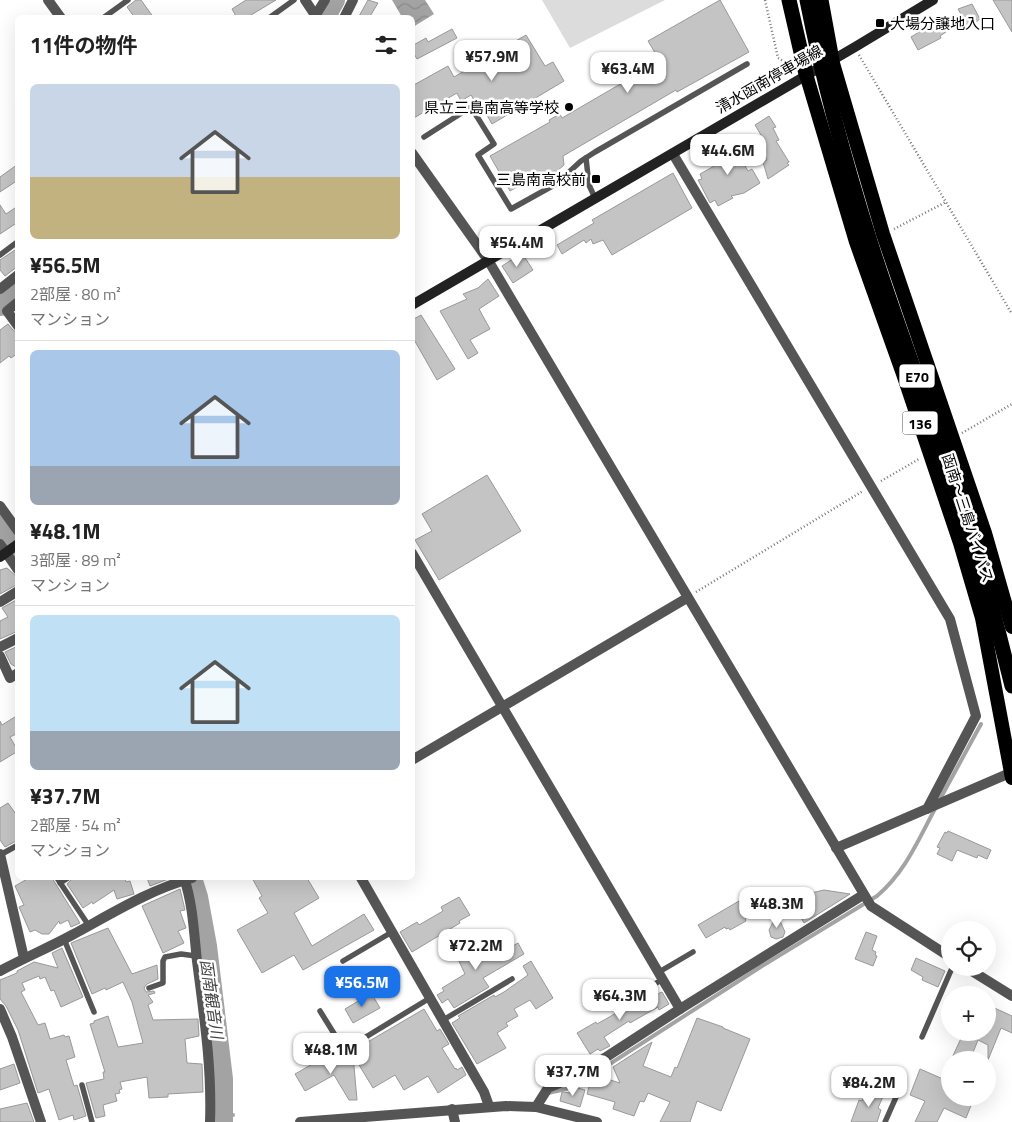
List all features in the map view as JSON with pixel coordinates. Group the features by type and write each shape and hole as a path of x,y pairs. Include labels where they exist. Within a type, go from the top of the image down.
{"highway":[{"path":"789,0 806,74"},
{"name":"E70","path":"807,0 829,96 865,224 963,509 992,608 1012,686"},
{"path":"821,0 832,60"},
{"name":"函南～三島バイパス","path":"832,60 884,234 985,534 1012,627"},
{"name":"函南～三島バイパス","path":"806,74 856,242 960,543 982,618 1012,774"}],"main road":[{"name":"清水函南停車場線","path":"415,303 673,154 806,74 855,48 933,0"}],"street":[{"path":"48,0 59,15"},
{"path":"305,0 315,15"},
{"path":"317,15 325,0"},
{"path":"346,15 353,0"},
{"path":"673,154 950,619 976,716 927,809"},
{"path":"415,157 488,260 870,906 941,951"},
{"path":"0,289 15,277"},
{"path":"15,305 4,314 15,323"},
{"path":"0,506 15,528"},
{"path":"7,550 15,565"},
{"path":"415,558 680,1009"},
{"path":"0,602 15,593"},
{"path":"415,758 687,598"},
{"path":"0,647 15,640"},
{"path":"0,656 10,678 15,675"},
{"path":"836,848 1012,774"},
{"path":"0,854 24,958"},
{"path":"0,971 89,926 139,898 181,880"},
{"path":"187,880 209,1051 210,1122"},
{"path":"361,880 484,1092 489,1106"},
{"path":"536,1107 548,1088 577,1076 680,1009 864,896"},
{"path":"980,976 1012,996"},
{"path":"0,1009 16,1046 41,1122"},
{"path":"300,1122 489,1106 536,1107 597,1122"},
{"path":"452,1109 455,1122"}],"lane":[{"path":"107,15 128,0"},
{"path":"273,15 294,0"},
{"path":"424,137 471,107 494,144 478,155 511,209 556,184 586,158 747,64"},
{"path":"586,158 589,184 596,198"},
{"path":"0,255 15,245"},
{"path":"0,854 15,846"},
{"path":"59,880 89,926"},
{"path":"342,961 392,932"},
{"path":"64,939 94,1012"},
{"path":"635,996 694,952"},
{"path":"149,988 163,983 163,961 165,957 181,954 196,956"},
{"path":"922,1037 949,976"},
{"path":"442,1020 512,979"},
{"path":"320,1011 343,1048 346,1049 430,998"},
{"path":"82,1085 92,1122"},
{"path":"885,1122 897,1095"}],"path":[{"path":"765,0 778,58 806,74"},
{"path":"855,48 1012,314"},
{"path":"884,234 946,202"},
{"path":"953,438 1012,404"},
{"path":"687,598 930,452"}],"shaded area":[{"path":"542,0 665,0 570,48"}],"water":[{"path":"392,0 425,0 434,14 415,26 415,15 401,15"}],"building":[{"path":"136,0 141,0 152,15 133,15 127,7"},
{"path":"246,0 276,0 251,15 235,15 232,9"},
{"path":"368,0 378,3 371,15 360,15"},
{"path":"720,0 749,52 677,92 676,90 563,156 564,165 557,171 541,173 510,191 490,156 550,122 549,120 560,114 562,118 660,61 648,41"},
{"path":"993,0 1012,0 1012,32"},
{"path":"972,4 980,19 972,25 971,22 967,25 958,9"},
{"path":"932,24 934,27 940,24 946,32 940,36 941,38 918,50 911,37"},
{"path":"452,29 457,38 417,59 415,44 426,38 428,42"},
{"path":"526,35 545,66 553,62 564,81 492,124 481,105 478,107 471,95 461,101 457,93 415,117 415,84 448,66 454,77"},
{"path":"769,116 776,127 773,128 779,140 776,141 789,165 768,179 763,162 767,160 755,136 761,135 755,125"},
{"path":"732,137 739,149 736,150 748,171 752,169 760,183 744,193 731,196 733,198 718,206 715,200 710,203 698,180 702,179 700,174 725,160 717,146"},
{"path":"15,166 15,182 0,192 0,177"},
{"path":"673,173 692,208 612,255 603,240 593,244 591,239 586,243 584,240 562,254 557,245 594,223 592,220"},
{"path":"0,205 6,214 15,208 15,224 0,234"},
{"path":"15,250 15,268 5,276 0,270 0,260"},
{"path":"522,253 533,270 513,283 502,266"},
{"path":"488,279 499,296 479,309 490,329 470,340 478,353 468,359 440,311 467,299 463,294 478,288"},
{"path":"421,315 455,369 437,380 415,341 415,318"},
{"path":"8,324 15,331 15,355 11,358 9,356 0,363 0,330"},
{"path":"487,475 521,531 439,580 415,540 432,531 422,514"},
{"path":"7,568 15,575 15,586 0,594 0,570"},
{"path":"15,601 15,632 0,639 0,621 8,617 2,608"},
{"path":"15,647 15,666 11,664 5,652"},
{"path":"15,717 15,734 10,737 15,746 15,753 0,762 0,721 2,725"},
{"path":"8,803 15,813 15,842 5,847 0,840 0,808"},
{"path":"948,831 991,850 987,859 978,855 977,858 957,850 952,861 937,854 940,848 937,847 945,832 947,833"},
{"path":"26,880 53,880 80,923 71,927 68,920 60,924 59,921 49,934 42,934 35,930 30,932 19,907 24,905 15,886"},
{"path":"71,880 126,880 126,882 130,881 134,894 117,899 114,890 93,904 92,902 83,908 67,884"},
{"path":"148,880 166,880 150,886"},
{"path":"253,880 308,880 319,898 294,913 312,946 364,914 374,930 303,970 294,955 262,973 237,930 268,913 259,898 262,896"},
{"path":"180,889 185,910 180,911 186,928 178,931 184,943 163,953 142,906"},
{"path":"824,890 850,894 804,923 793,904 811,893"},
{"path":"459,897 470,915 412,952 400,932 417,922 419,925 443,911 441,907"},
{"path":"739,901 748,917 745,919 746,921 730,930 725,927 706,938 698,925"},
{"path":"777,914 785,932 783,937 776,939 771,937 769,930"},
{"path":"108,928 132,974 157,965 158,979 147,984 144,988 146,992 154,991 155,993 148,995 153,1002 148,1005 153,1020 198,1019 199,1036 185,1039 187,1063 202,1064 203,1092 168,1094 168,1097 149,1098 147,1077 120,1082 122,1089 119,1090 120,1093 115,1094 117,1101 103,1105 105,1116 96,1118 86,1083 104,1079 103,1072 105,1072 90,1024 108,1016 118,1047 143,1043 132,1002 123,982 92,994 71,943"},
{"path":"866,932 877,936 872,950 876,952 875,955 877,956 873,966 855,959"},
{"path":"477,937 490,959 518,943 524,954 483,978 489,987 454,1008 448,999 442,1003 437,995 444,991 442,988 465,974 457,957 464,954 460,947"},
{"path":"62,948 83,997 61,1007 54,990 51,991 45,977 40,979 39,976 22,983 25,990 21,992 38,1025 45,1023 50,1039 64,1035 65,1037 69,1036 75,1057 66,1060 74,1086 77,1085 86,1116 74,1120 73,1115 59,1120 49,1089 38,1093 18,1030 6,1006 0,999 0,980 17,973 17,971 34,962 58,968 52,953"},
{"path":"916,958 941,969 941,976 943,976 938,987 922,980 923,977 911,970"},
{"path":"531,961 553,998 536,1009 530,1000 514,1009 518,1016 506,1023 508,1026 497,1033 506,1048 477,1064 452,1023 460,1018 458,1016 494,995 495,997 504,992 528,975 523,966"},
{"path":"653,992 655,995 662,992 669,1004 659,1010 658,1007 630,1023 629,1021 604,1037 610,1046 600,1051 598,1049 590,1054 577,1033 596,1022 597,1024"},
{"path":"370,994 380,1008 353,1023 345,1009"},
{"path":"424,1009 437,1031 440,1029 449,1044 442,1048 455,1069 457,1070 462,1067 466,1075 438,1093 428,1076 404,1090 395,1075 373,1088 353,1055 356,1053 354,1050"},
{"path":"996,1009 1012,1016 1012,1033 1001,1028 996,1040"},
{"path":"697,1018 750,1039 721,1111 697,1101 690,1122 660,1122 670,1102 648,1093 644,1102 640,1101 634,1116 613,1109 615,1102 587,1094 590,1083 593,1084 594,1080 603,1083 604,1078 620,1083 613,1067 652,1042 643,1066 671,1077 675,1067 677,1068"},
{"path":"960,1041 978,1041 974,1051 955,1051"},
{"path":"980,1041 996,1041 992,1051 988,1051 988,1045"},
{"path":"335,1055 339,1063 353,1055 357,1100 349,1100 334,1075 305,1091 295,1074 323,1058 324,1061"},
{"path":"14,1064 20,1083 0,1090 0,1069"},
{"path":"920,1069 941,1078 941,1106 971,1106 966,1118 944,1108 937,1122 915,1122 925,1101 910,1095"},
{"path":"578,1088 585,1090 580,1107 560,1101 562,1092 571,1093"},
{"path":"868,1088 884,1094 878,1108 881,1110 877,1122 851,1122 859,1100 862,1101"},
{"path":"27,1103 34,1122 0,1122 0,1109"}],"waterway":[{"name":"函南観音川","path":"326,15 334,0"},
{"name":"函南観音川","path":"0,305 15,292"},
{"name":"函南観音川","path":"0,522 15,544"},
{"path":"939,801 981,724"},
{"path":"548,1093 566,1089 591,1076 762,966 877,896 904,866 936,807"},
{"name":"函南観音川","path":"192,880 197,897 206,946 222,1079 222,1122"},
{"path":"223,1115 233,1115"}],"place":[{"name":"大場分譲地入口","path":"880,23"},
{"name":"県立三島南高等学校","path":"569,107"},
{"name":"三島南高校前","path":"596,179"}]}
